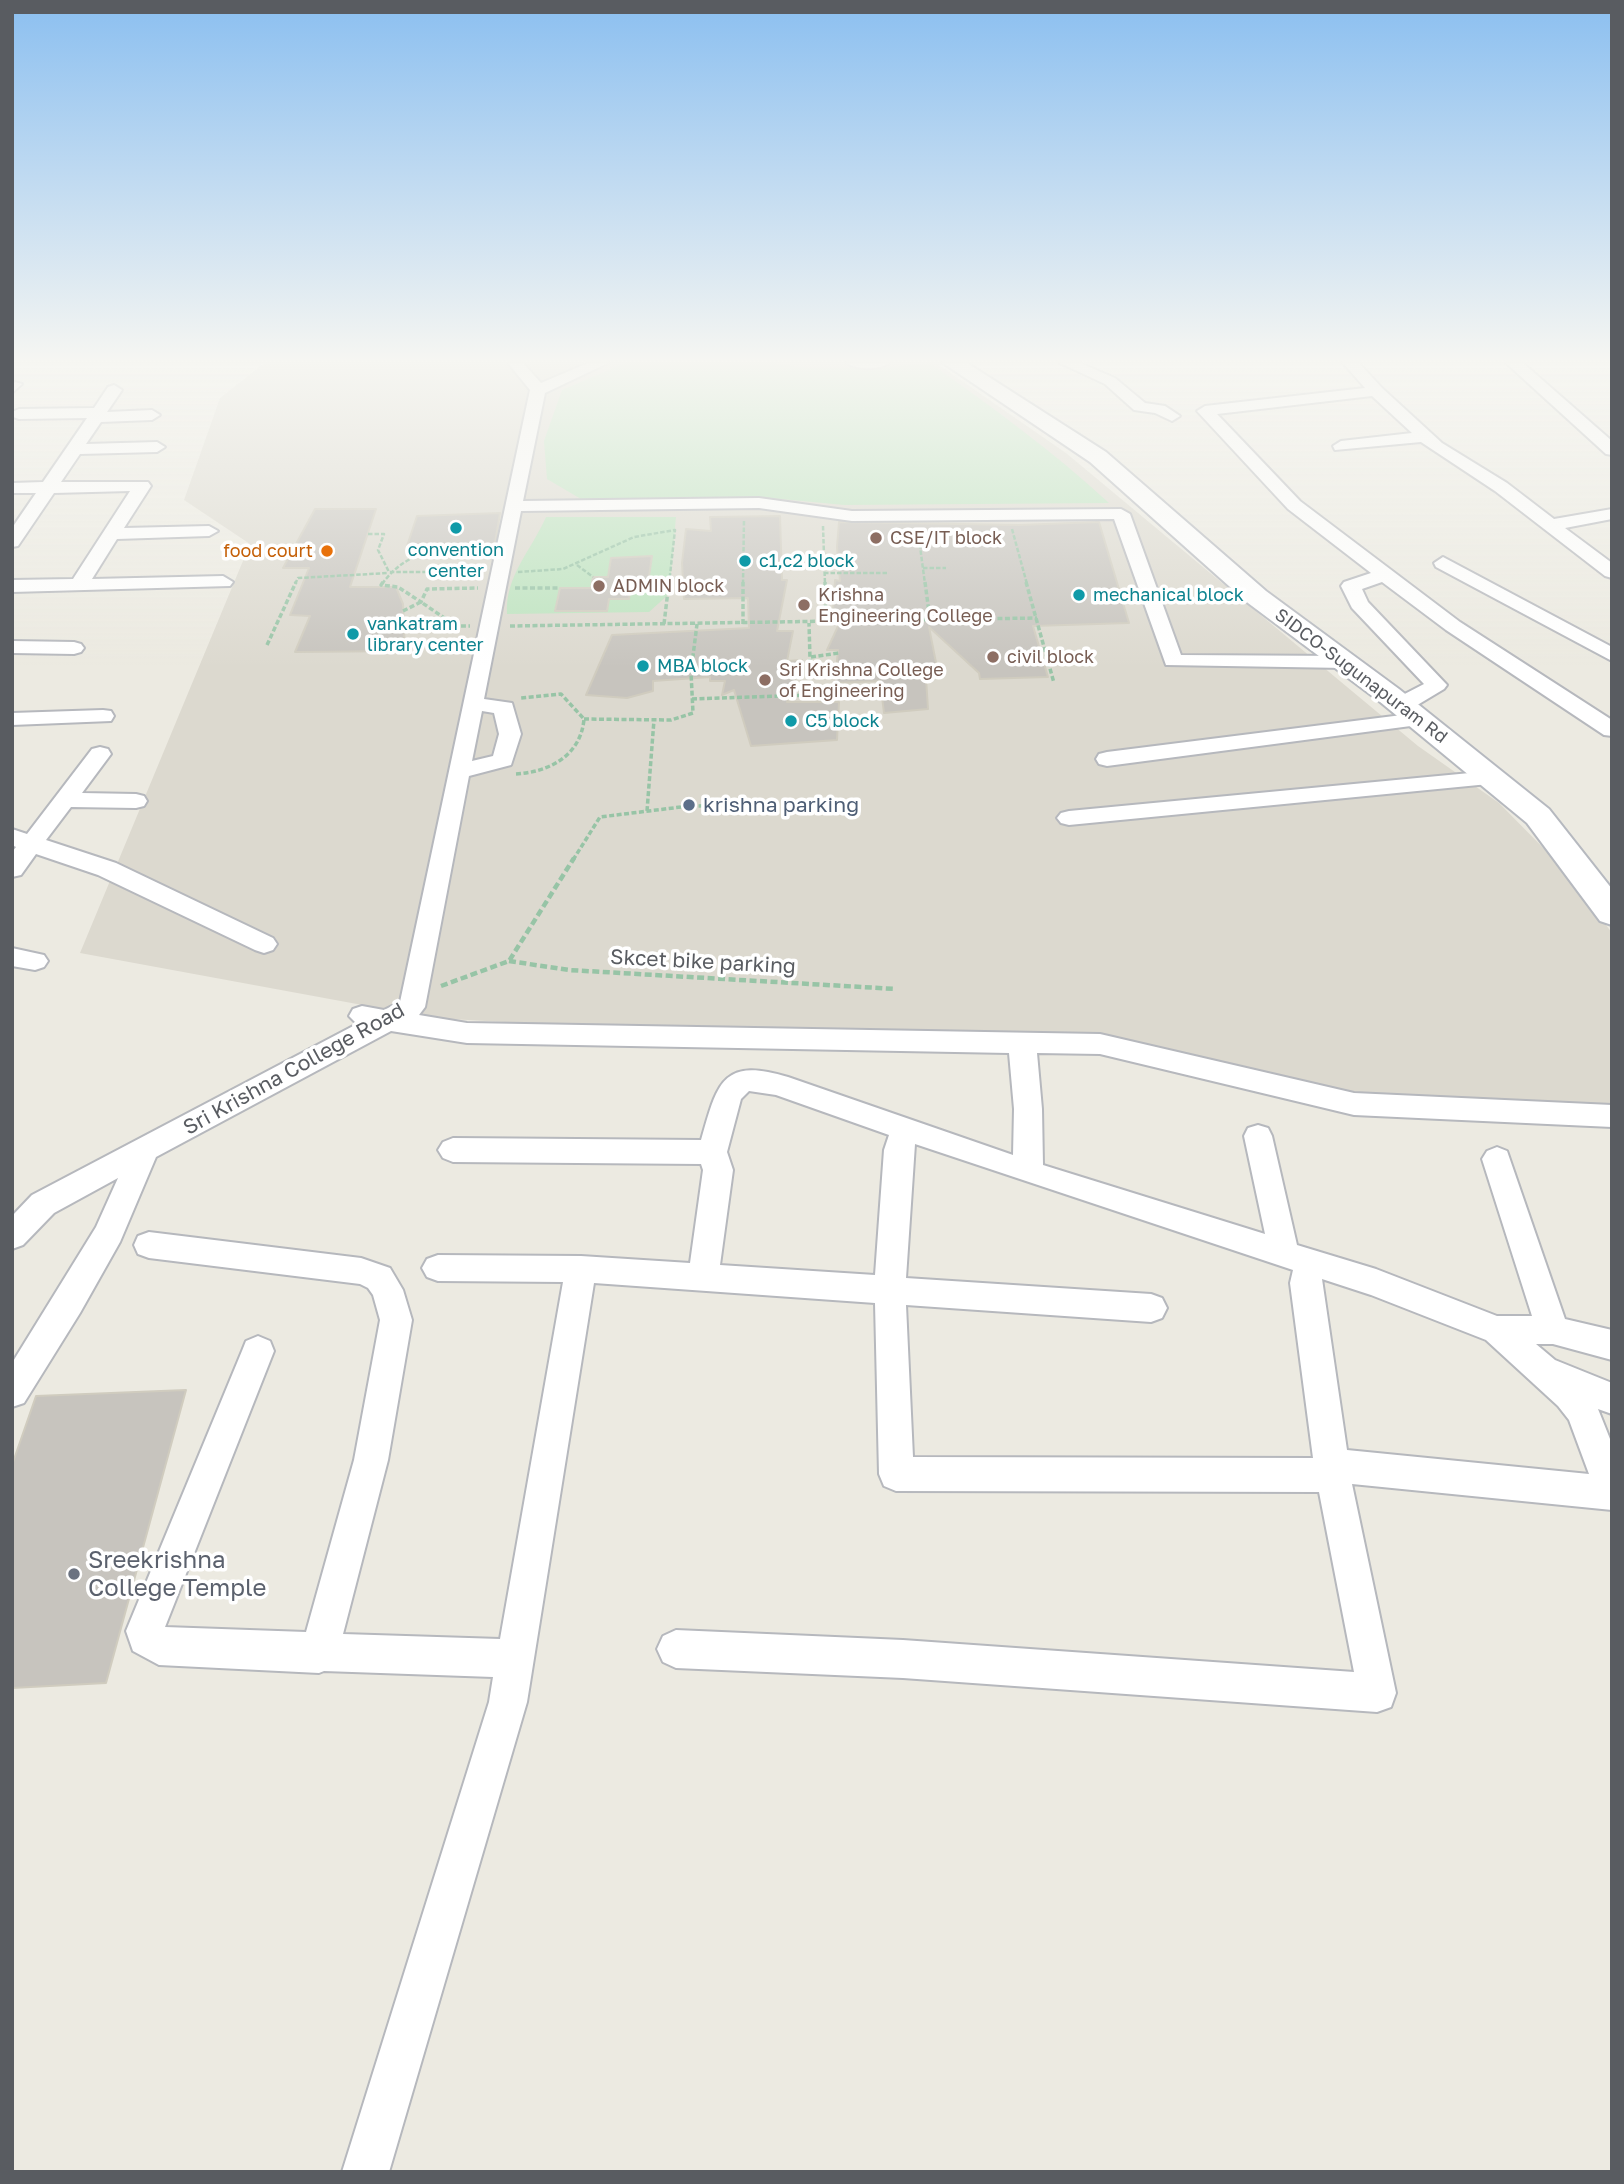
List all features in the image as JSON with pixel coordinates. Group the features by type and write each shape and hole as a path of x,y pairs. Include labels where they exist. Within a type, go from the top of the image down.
{"street":[{"path":"12,542 64,465"},
{"name":"Sri Krishna College Road","path":"12,1236 43,1204 411,1007 522,465"},
{"name":"SIDCO-Sugunapuram Rd","path":"1107,465 1257,597 1410,712 1538,816 1612,913"},
{"path":"1256,465 1294,505 1453,626 1612,730"},
{"path":"1465,465 1501,487 1612,572"},
{"path":"12,488 142,486 79,584"},
{"path":"513,506 743,503 852,516 1121,514 1173,661 1345,662"},
{"path":"1549,525 1612,514"},
{"path":"112,534 209,531"},
{"path":"1443,563 1612,655"},
{"path":"1107,759 1410,712 1437,685 1359,604 1351,586 1385,575"},
{"path":"12,586 223,582"},
{"path":"12,647 74,648"},
{"path":"459,772 503,760 510,734 504,708 472,702"},
{"path":"12,719 103,716"},
{"path":"12,869 21,840 63,800 100,754"},
{"path":"1069,818 1491,778"},
{"path":"63,800 136,801"},
{"path":"21,840 107,869 264,944"},
{"path":"12,1210 32,1190 382,1005 414,996"},
{"path":"362,1016 467,1033 1100,1044 1354,1104 1612,1116"},
{"path":"1023,1052 1028,1109 1028,1172"},
{"path":"703,1278 718,1170 712,1152 729,1095 737,1084 750,1080 778,1085 1028,1172 1297,1257 1497,1330 1553,1330 1612,1345"},
{"path":"906,1128 899,1150 890,1291 896,1474 1332,1470 1612,1491 1582,1411 1570,1395 1497,1330"},
{"path":"676,1649 903,1659 1377,1693 1332,1470 1306,1283 1258,1136"},
{"path":"12,1392 69,1303 108,1233 145,1150"},
{"path":"453,1150 712,1152"},
{"path":"1497,1159 1553,1330"},
{"path":"149,1245 361,1271 379,1279 387,1290 396,1320 371,1460 319,1654"},
{"path":"438,1268 581,1269 1151,1308"},
{"path":"365,2172 508,1702 581,1269"},
{"path":"258,1351 145,1631 146,1638 159,1646 319,1654 515,1659"},
{"path":"1541,1369 1612,1399"}],"path":[{"path":"743,503 743,624"},
{"path":"822,512 826,623"},
{"path":"917,516 930,620"},
{"path":"1008,516 1054,683"},
{"path":"403,611 421,602 427,589 550,572 577,565 615,543 645,531 676,530 664,624"},
{"path":"368,534 383,534 377,550 389,572"},
{"path":"914,541 920,540"},
{"path":"476,547 475,550 432,550 416,554 389,572 381,585 398,587 456,626 1038,618"},
{"path":"577,565 593,577"},
{"path":"923,568 946,568"},
{"path":"1023,568 1030,568"},
{"path":"267,645 298,578 389,572 498,580 560,588"},
{"path":"824,573 888,573"},
{"path":"692,699 811,695 808,623"},
{"path":"584,719 671,720 693,713 691,672 697,624"},
{"path":"811,657 839,653"},
{"path":"691,672 710,673"},
{"path":"472,702 561,694 584,719 585,733 565,760 526,774 513,774"},
{"path":"647,811 654,720"},
{"path":"414,996 509,961 600,817 689,806 797,805"},
{"name":"Skcet bike parking","path":"509,961 569,970 895,989"}],"shaded area":[{"name":"Sri Krishna College of Engineering","path":"196,465 1080,465 1418,746 1499,803 1565,870 1612,933 1612,1112 1372,1105 1098,1038 575,1026 433,1018 80,953 250,544 184,500"}],"green space":[{"path":"546,465 1065,465 1109,503 844,505 760,497 581,499 547,479"},
{"path":"546,517 676,517 669,594 649,612 507,614 510,588"}],"building":[{"path":"315,509 376,509 350,587 396,587 403,604 405,651 295,652 310,616 290,615 309,568 283,568"},
{"name":"convention center","path":"500,513 495,543 487,546 406,549 417,516"},
{"path":"780,516 782,580 787,580 777,631 793,631 787,661 802,660 787,702 839,702 837,740 751,746 734,690 722,695 725,681 710,681 710,677 653,681 653,691 627,698 586,695 612,635 749,628 748,598 684,599 682,563 686,529 711,531 710,517"},
{"path":"839,522 1019,525 1099,522 1129,623 1033,626 1048,677 980,679 979,673 929,627 938,673 926,678 928,709 884,713 880,681 835,683 838,650 827,650 845,611 833,611 835,580 840,581 837,547"},
{"path":"652,556 647,590 630,590 629,599 609,599 607,611 555,611 560,588 591,588 593,577 608,577 611,558"},
{"name":"Sreekrishna College Temple","path":"186,1390 106,1683 12,1688 12,1465 36,1396"}],"place":[{"name":"convention center","path":"456,528"},
{"name":"CSE/IT block","path":"876,538"},
{"name":"food court","path":"327,551"},
{"name":"c1,c2 block","path":"745,561"},
{"name":"ADMIN block","path":"599,586"},
{"name":"mechanical block","path":"1079,595"},
{"name":"Krishna Engineering College","path":"804,605"},
{"name":"vankatram library center","path":"353,634"},
{"name":"civil block","path":"993,657"},
{"name":"MBA block","path":"643,666"},
{"name":"Sri Krishna College of Engineering","path":"765,680"},
{"name":"C5 block","path":"791,721"},
{"name":"krishna parking","path":"689,805"},
{"name":"Sreekrishna College Temple","path":"74,1574"}]}
